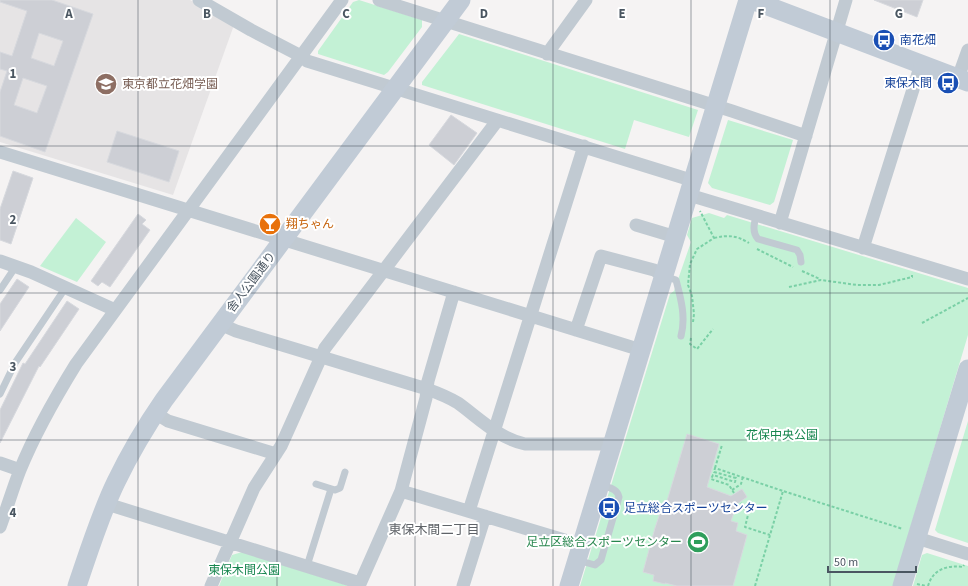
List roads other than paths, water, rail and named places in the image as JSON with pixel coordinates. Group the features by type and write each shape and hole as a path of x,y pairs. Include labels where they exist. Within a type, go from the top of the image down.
{"street":[{"path":"199,0 307,61 497,121 584,146 693,194 756,216 968,279"},
{"path":"0,527 20,470 35,437 76,364 342,0"},
{"path":"379,0 716,106 806,136"},
{"name":"舎人公園通り","path":"78,586 94,535 115,483 140,436 155,413 461,0"},
{"path":"548,54 585,0"},
{"path":"569,586 676,237 693,194 716,106 748,0"},
{"path":"752,0 963,80 968,50"},
{"path":"780,223 846,0"},
{"path":"863,248 921,64"},
{"path":"211,586 254,488 281,446 326,348 497,121"},
{"path":"469,511 584,146"},
{"path":"0,152 641,350"},
{"path":"636,226 676,237"},
{"path":"576,330 601,256 654,270 664,276"},
{"path":"0,260 66,287 115,310"},
{"path":"107,504 360,584 401,491 428,381 454,292"},
{"path":"220,324 236,331 427,389 448,397 494,432 514,442 525,444 612,444"},
{"path":"902,586 912,534 968,368"},
{"path":"155,413 168,421 276,454"},
{"path":"0,463 20,470"},
{"path":"401,491 485,516 579,553"},
{"path":"463,586 485,516"},
{"path":"912,534 967,557"}],"lane":[{"path":"756,216 754,234 758,239 797,250 800,255 801,262"},
{"path":"0,290 16,266"},
{"path":"664,276 676,280 684,321 681,336"},
{"path":"0,394 15,363 66,287"},
{"path":"316,484 335,490 340,488 345,472"},
{"path":"579,553 595,565 601,560 619,497 615,490 599,485"},
{"path":"307,566 331,489"}],"place":[{"name":"南花畑","path":"884,40"},
{"name":"東保木間","path":"948,83"},
{"name":"東京都立花畑学園","path":"106,84"},
{"name":"翔ちゃん","path":"270,224"},
{"name":"足立総合スポーツセンター","path":"609,508"},
{"name":"足立区総合スポーツセンター","path":"698,542"}],"district":[{"name":"東保木間二丁目","path":"434,529"}],"park label":[{"name":"花保中央公園","path":"782,435"},
{"name":"東保木間公園","path":"244,570"}]}
